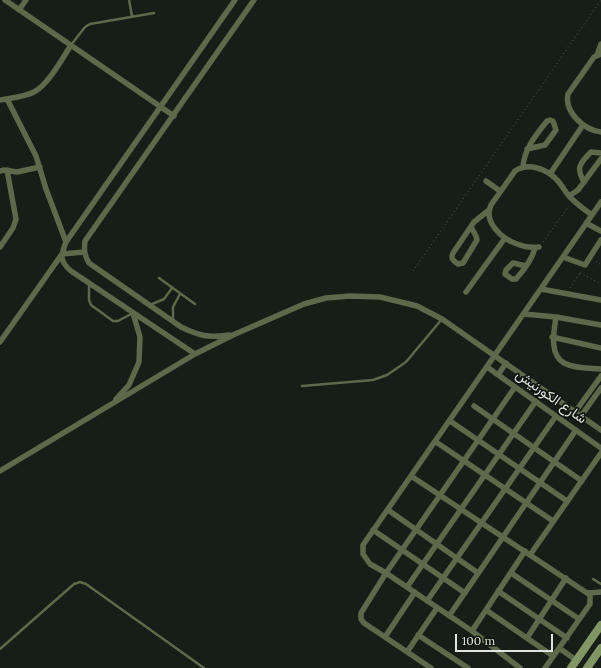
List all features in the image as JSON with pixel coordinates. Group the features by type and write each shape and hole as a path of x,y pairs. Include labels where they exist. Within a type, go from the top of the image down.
{"main road":[{"path":"571,668 601,624"},
{"path":"587,668 601,648"}],"street":[{"path":"5,0 174,116"},
{"path":"19,10 26,0"},
{"path":"0,342 62,254 66,242 235,0"},
{"path":"233,335 212,337 196,334 173,322 89,263 84,252 85,241 254,0"},
{"path":"601,44 599,54 590,63 568,94 569,108 583,125 592,130 601,132"},
{"path":"0,100 25,96 36,92 44,85 71,45"},
{"path":"7,99 36,156 46,190 66,242"},
{"path":"523,167 524,155 527,149 547,121 553,121 556,126 556,130 545,145 527,149"},
{"path":"550,174 583,125"},
{"path":"584,182 579,172 579,168 591,152 601,153"},
{"path":"571,199 601,159"},
{"path":"0,170 17,172 40,167"},
{"path":"471,227 477,238 476,243 463,263 458,264 452,260 452,255 471,227 478,218 488,210 515,171 523,167 537,168 550,174 558,180 571,199 592,215"},
{"path":"0,247 13,228 16,219 7,170"},
{"path":"486,181 500,191"},
{"path":"520,668 472,631 386,573 370,564 363,554 363,545 450,422 601,202"},
{"path":"488,210 491,223 495,229 506,238 518,245 537,248 526,266"},
{"path":"586,223 601,231"},
{"path":"466,292 506,238"},
{"path":"563,257 585,265 601,241"},
{"path":"62,254 84,252"},
{"path":"62,254 62,260 66,266 195,354"},
{"path":"541,289 601,300"},
{"name":"شارع الكورنيش","path":"0,471 195,354 233,335 304,304 326,298 350,296 380,297 400,301 417,306 442,319 601,430"},
{"path":"112,404 129,385 139,362 140,337 134,313"},
{"path":"524,314 556,317 601,325"},
{"path":"556,317 552,337 558,358 564,363 573,366 601,369"},
{"path":"552,337 601,348"},
{"path":"498,375 506,363"},
{"name":"شارع الكورنيش","path":"487,367 601,448"},
{"path":"575,412 601,376"},
{"path":"431,668 364,624 361,613 386,573 515,387"},
{"path":"581,416 601,388"},
{"path":"407,587 536,402"},
{"path":"474,406 582,481"},
{"path":"427,601 556,416"},
{"path":"450,422 567,501"},
{"path":"449,616 576,430"},
{"path":"436,442 553,521"},
{"path":"472,631 511,573 553,521 601,453"},
{"path":"411,476 588,593 591,598 590,604 545,668"},
{"path":"388,510 478,573"},
{"path":"374,530 465,593"},
{"path":"511,573 579,619"},
{"path":"527,638 566,578"},
{"path":"498,591 567,638"},
{"path":"385,637 414,592"},
{"path":"588,593 601,592"},
{"path":"407,652 437,608"},
{"path":"486,610 553,656"},
{"path":"418,635 468,668"},
{"path":"559,648 576,660"}],"lane":[{"path":"129,0 132,16"},
{"path":"71,45 85,27 90,24 154,13"},
{"path":"159,278 195,304"},
{"path":"89,283 89,300 91,305 113,321 118,321 134,313"},
{"path":"150,305 164,299 172,288"},
{"path":"173,322 173,307 180,294"},
{"path":"302,386 373,380 387,375 406,362 442,319"},
{"path":"593,579 601,584"},
{"path":"0,649 74,584 80,582 86,584 204,668"}],"path":[{"path":"413,271 601,0"},
{"path":"537,248 571,199"},
{"path":"591,257 601,265"},
{"path":"568,293 585,265"},
{"path":"580,273 601,284"}]}
